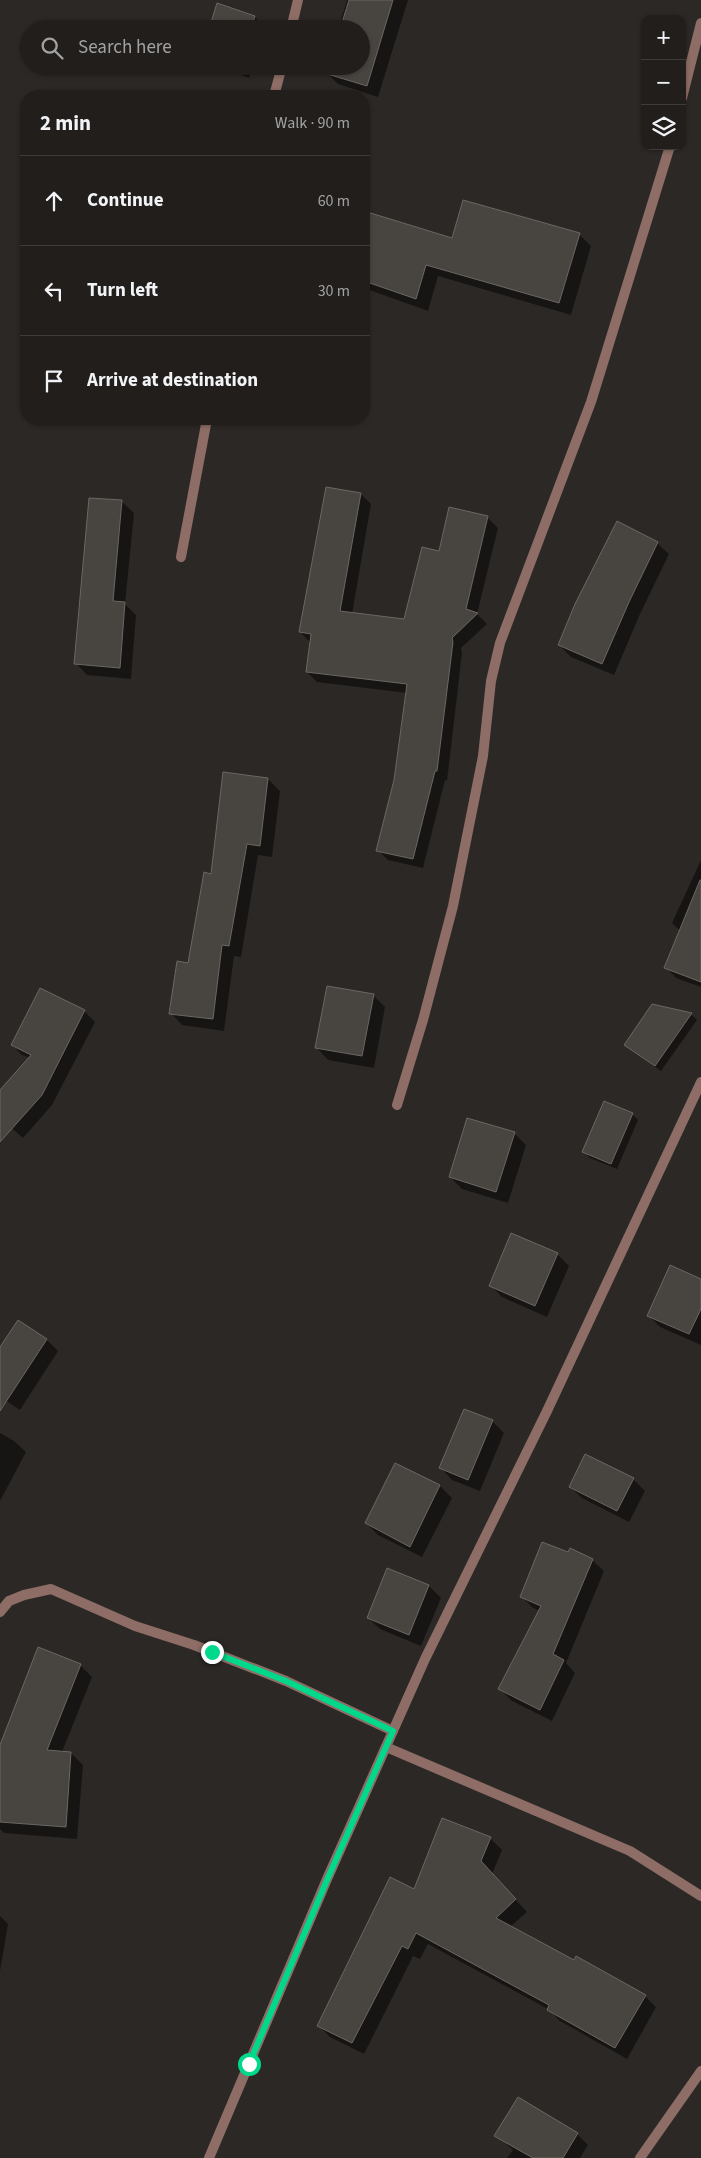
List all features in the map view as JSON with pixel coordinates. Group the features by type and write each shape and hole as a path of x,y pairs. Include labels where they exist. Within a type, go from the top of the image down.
{"street":[{"path":"293,20 298,0"},
{"path":"686,82 701,23"},
{"path":"276,90 280,75"},
{"path":"397,1104 423,1020 453,906 483,756 492,681 500,643 591,402 669,150"},
{"path":"181,557 206,425"},
{"path":"209,2158 327,1880 425,1659 546,1411 701,1082"},
{"path":"0,1612 10,1601 24,1595 51,1589 135,1626 194,1645 286,1681 393,1731"},
{"path":"386,1747 630,1851 701,1896"},
{"path":"640,2158 701,2071"}],"building":[{"path":"349,0 393,0 367,86 331,75 370,75 370,20 343,20"},
{"path":"217,3 255,16 254,20 212,20"},
{"path":"463,200 580,233 559,303 426,265 416,299 370,283 370,213 452,238"},
{"path":"326,487 361,493 340,611 404,619 422,547 439,551 449,507 488,516 466,609 478,613 452,638 437,771 435,771 413,859 376,851 394,780 407,684 306,672 311,634 299,632"},
{"path":"89,498 122,500 113,601 125,602 120,668 74,664"},
{"path":"617,521 658,542 602,664 558,645 575,604"},
{"path":"223,772 268,778 260,846 247,844 229,946 222,945 213,1019 169,1014 177,961 188,963 204,872 211,874"},
{"path":"701,880 701,982 664,968"},
{"path":"327,986 374,994 362,1056 315,1048"},
{"path":"40,988 85,1010 42,1095 0,1142 0,1090 31,1055 11,1045"},
{"path":"652,1004 692,1013 655,1066 624,1045"},
{"path":"604,1101 633,1113 611,1164 582,1152"},
{"path":"467,1118 515,1132 496,1192 449,1177"},
{"path":"511,1233 558,1253 535,1306 489,1286"},
{"path":"670,1265 701,1279 701,1309 689,1334 647,1316"},
{"path":"18,1320 47,1339 0,1411 0,1347"},
{"path":"464,1409 493,1420 468,1480 439,1468"},
{"path":"585,1454 634,1478 617,1511 569,1487"},
{"path":"395,1463 440,1485 410,1547 365,1523"},
{"path":"542,1542 568,1552 570,1548 593,1559 553,1654 564,1660 540,1710 498,1689 541,1606 520,1597"},
{"path":"387,1568 429,1585 409,1635 367,1618"},
{"path":"38,1647 81,1664 47,1750 71,1752 66,1827 0,1822 0,1745"},
{"path":"442,1818 491,1837 481,1861 516,1899 496,1918 574,1960 576,1956 646,1995 615,2048 547,2010 549,2005 416,1933 408,1949 402,1946 352,2043 317,2026 390,1877 414,1889"},
{"path":"518,2097 578,2133 563,2158 533,2158 494,2136"}],"route":[{"path":"212,1652 286,1681 393,1731 249,2064"}]}
